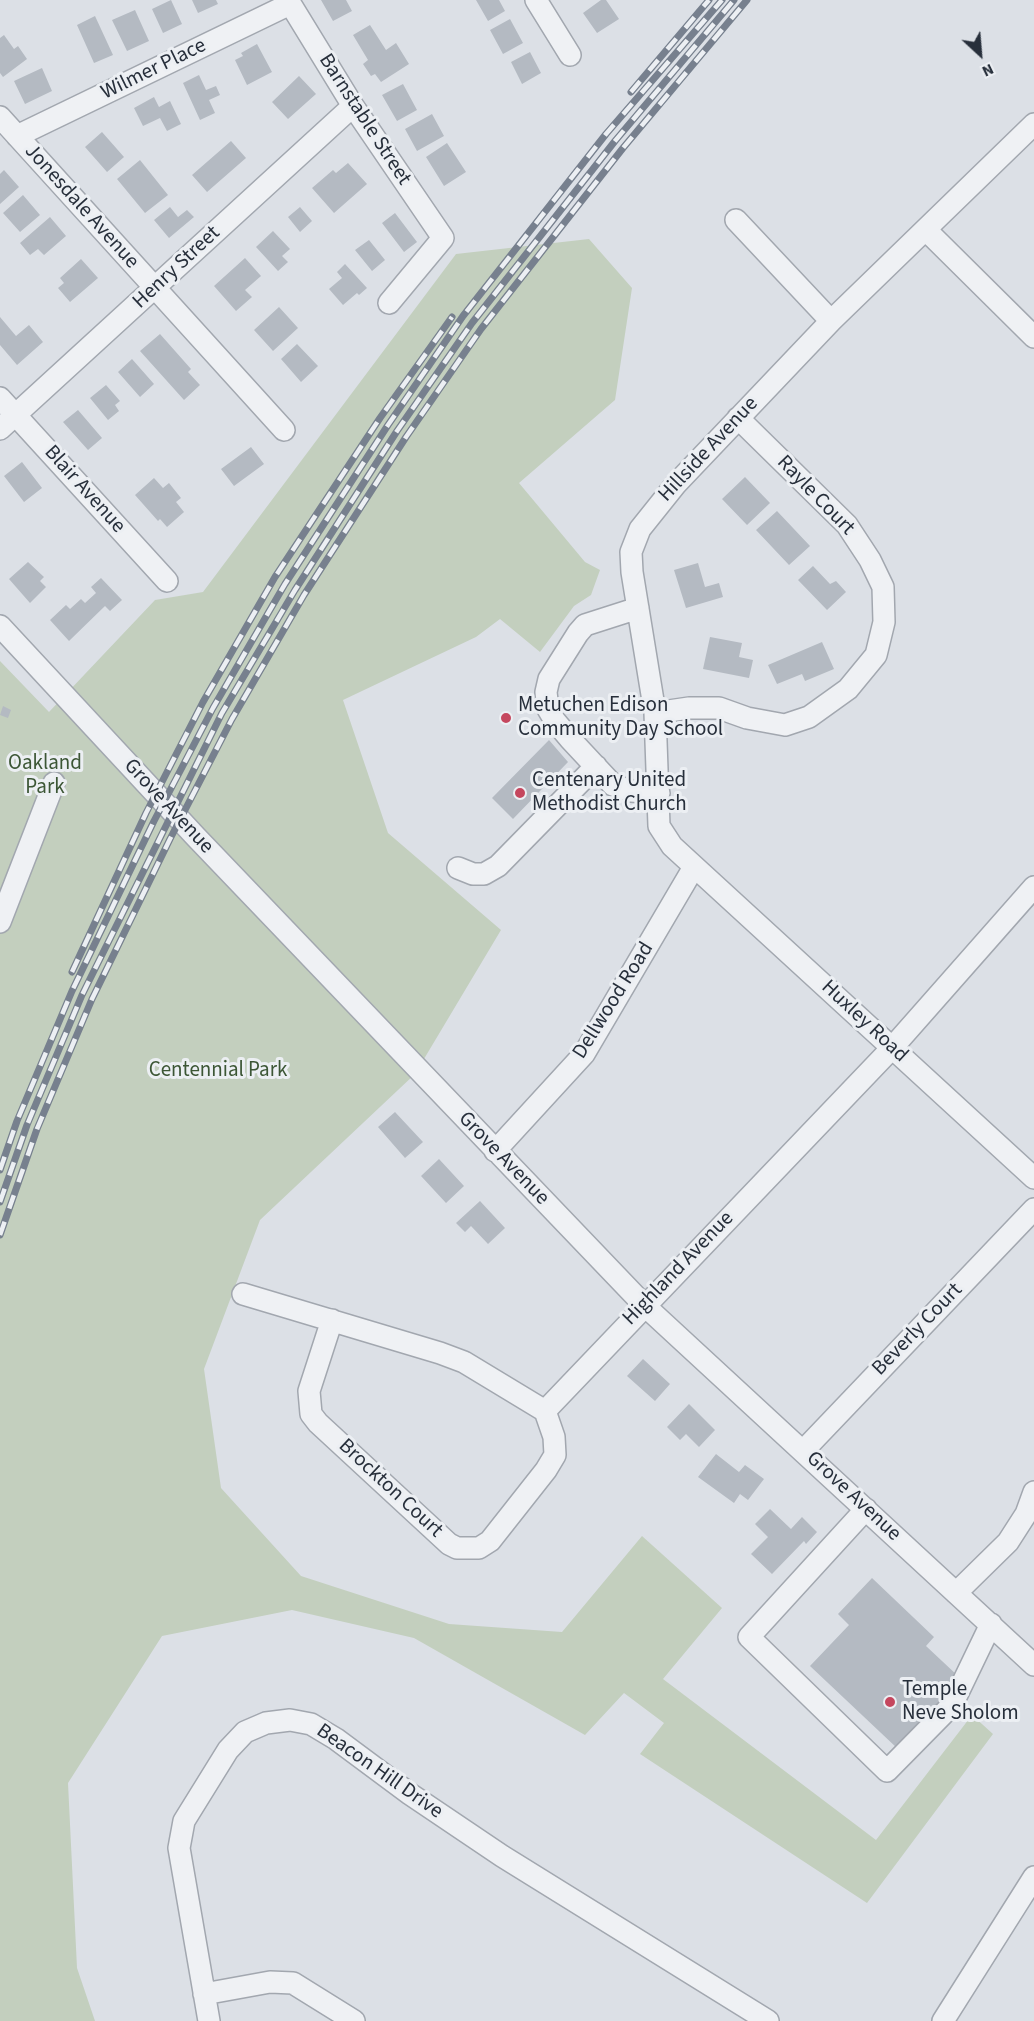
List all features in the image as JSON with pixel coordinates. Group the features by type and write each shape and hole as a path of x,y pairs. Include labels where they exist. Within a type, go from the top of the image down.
{"street":[{"path":"536,0 570,55"},
{"name":"Barnstable Street","path":"289,2 352,106 443,238 390,303"},
{"name":"Wilmer Place","path":"17,136 289,2"},
{"name":"Henry Street","path":"0,429 352,106"},
{"name":"Jonesdale Avenue","path":"0,117 284,430"},
{"name":"Hillside Avenue","path":"694,867 672,846 659,826 655,713 632,572 631,552 640,529 669,492 831,321 1034,124"},
{"path":"736,220 831,321"},
{"path":"926,230 1034,337"},
{"name":"Blair Avenue","path":"0,398 167,581"},
{"name":"Rayle Court","path":"655,713 689,708 719,708 747,718 785,725 808,717 848,689 876,655 884,622 883,586 870,560 847,525 738,418"},
{"path":"639,608 585,625 567,648 549,679 546,692 548,709 555,721 613,785 631,791 659,793"},
{"name":"Grove Avenue","path":"0,626 196,837 644,1305 1034,1665"},
{"path":"458,868 473,874 484,874 498,866 596,766"},
{"path":"0,922 54,783"},
{"name":"Dellwood Road","path":"495,1151 584,1054 694,867"},
{"name":"Huxley Road","path":"694,867 1034,1178"},
{"name":"Highland Avenue","path":"545,1412 644,1305 892,1048 1034,887"},
{"name":"Beverly Court","path":"803,1451 1034,1209"},
{"path":"243,1294 464,1362 545,1412"},
{"name":"Brockton Court","path":"332,1320 309,1391 311,1414 449,1544 457,1548 479,1548 490,1541 546,1470 555,1455 554,1437 545,1412"},
{"path":"956,1593 1008,1542 1026,1514 1034,1492"},
{"path":"866,1509 749,1637 887,1771 952,1705 991,1624"},
{"name":"Beacon Hill Drive","path":"208,2021 179,1848 184,1821 228,1750 244,1732 266,1723 290,1720 310,1724 336,1739 410,1794 502,1856 768,2021"},
{"path":"943,2021 1034,1877"},
{"path":"204,1994 270,1982 292,1983 354,2021"}],"green space":[{"path":"589,239 632,288 615,400 519,483 585,562 600,570 591,595 574,606 540,652 500,619 476,637 343,700 388,833 501,930 415,1074 260,1220 204,1369 221,1488 301,1576 449,1624 562,1632 642,1536 722,1608 663,1679 876,1840 972,1715 993,1734 867,1903 640,1754 664,1723 624,1693 585,1735 414,1638 292,1610 162,1636 68,1783 77,1968 95,2021 0,2021 0,661 49,712 155,600 203,592 456,254"}],"building":[{"path":"171,0 182,24 163,33 152,9"},
{"path":"192,0 216,0 218,4 198,13"},
{"path":"321,0 346,0 352,11 333,21"},
{"path":"476,0 499,0 505,11 488,21"},
{"path":"601,0 606,0 619,19 597,33 583,13"},
{"path":"135,10 149,41 127,51 112,20"},
{"path":"95,16 113,55 94,63 77,25"},
{"path":"510,19 523,43 503,54 490,30"},
{"path":"370,25 386,50 396,43 409,64 381,82 375,74 371,76 363,64 368,60 353,35"},
{"path":"4,35 14,49 18,46 27,59 3,77 0,73 0,38"},
{"path":"257,44 272,72 247,85 235,60 243,56 241,53"},
{"path":"530,52 541,73 522,84 511,62"},
{"path":"42,68 52,91 25,104 14,81"},
{"path":"199,75 206,90 216,86 220,95 209,100 215,113 200,120 183,83"},
{"path":"299,76 316,94 288,119 272,102"},
{"path":"403,84 417,110 397,121 382,95"},
{"path":"154,97 159,107 170,101 181,124 167,131 160,118 143,126 134,108"},
{"path":"432,114 444,136 417,151 405,129"},
{"path":"102,132 124,157 107,172 85,147"},
{"path":"231,141 246,158 207,192 192,175"},
{"path":"447,143 466,172 444,186 426,157"},
{"path":"140,160 168,195 145,213 117,179"},
{"path":"348,163 367,184 334,213 312,188 333,170 336,173"},
{"path":"4,170 19,187 0,204 0,174"},
{"path":"23,195 40,215 20,232 3,213"},
{"path":"170,207 178,217 187,210 194,217 169,238 154,220"},
{"path":"300,207 312,221 300,232 288,217"},
{"path":"395,213 417,242 404,252 382,223"},
{"path":"50,217 66,236 44,255 38,249 30,255 20,243"},
{"path":"273,231 290,249 282,256 288,262 278,271 256,247"},
{"path":"369,240 385,260 372,271 355,250"},
{"path":"245,258 261,276 245,290 252,297 236,311 214,286"},
{"path":"81,259 98,278 70,302 58,288 64,283 60,278"},
{"path":"345,264 367,288 343,305 329,289 342,278 337,272"},
{"path":"279,307 298,328 273,351 254,330"},
{"path":"0,317 16,336 29,325 43,342 17,365 0,345"},
{"path":"160,334 191,369 188,372 200,385 184,400 140,351"},
{"path":"297,344 318,366 301,382 281,359"},
{"path":"132,359 154,384 140,397 118,372"},
{"path":"106,385 120,401 115,405 119,411 108,420 90,398"},
{"path":"78,410 102,438 88,450 63,422"},
{"path":"251,447 264,464 234,486 221,469"},
{"path":"22,462 42,488 24,502 4,476"},
{"path":"745,477 770,503 747,525 722,499"},
{"path":"154,478 163,488 169,483 181,498 176,502 184,512 167,527 160,519 158,521 135,495"},
{"path":"777,511 810,546 789,565 756,530"},
{"path":"28,562 44,577 40,581 46,587 30,603 9,579"},
{"path":"698,563 705,587 719,583 723,597 686,608 674,570"},
{"path":"813,566 830,584 836,581 846,592 827,610 798,580"},
{"path":"101,578 122,600 110,611 105,606 69,641 50,620 66,605 70,609 81,599 85,603 96,593 91,587"},
{"path":"710,637 742,643 739,657 753,660 749,678 703,669"},
{"path":"822,642 834,669 805,681 802,674 777,684 768,665"},
{"path":"3,706 11,710 8,718 0,715"},
{"path":"549,740 568,762 513,819 492,798"},
{"path":"395,1112 423,1142 405,1158 378,1127"},
{"path":"439,1159 464,1186 446,1203 421,1176"},
{"path":"480,1201 505,1228 488,1244 471,1226 465,1232 456,1223"},
{"path":"643,1359 670,1384 655,1401 627,1376"},
{"path":"689,1404 715,1430 699,1447 686,1434 680,1440 667,1427"},
{"path":"716,1454 739,1472 745,1465 764,1479 748,1500 740,1494 734,1503 698,1477"},
{"path":"770,1509 791,1529 802,1517 817,1532 806,1544 804,1541 772,1574 751,1554 768,1537 755,1524"},
{"path":"872,1578 934,1637 926,1646 958,1676 942,1694 946,1698 898,1749 810,1666 849,1625 838,1614"}],"railway":[{"path":"631,92 709,0"},
{"path":"0,1170 17,1121 72,991 154,821 213,708 285,584 388,425 463,316 606,134 722,0"},
{"path":"0,1202 27,1125 82,995 222,713 295,590 397,431 472,323 615,141 734,0"},
{"path":"0,1235 37,1129 92,999 232,719 304,595 406,437 481,329 623,148 747,0"},
{"path":"72,972 146,813 203,702 275,577 380,418 452,317"}],"place":[{"name":"Metuchen Edison Community Day School","path":"506,718"},
{"name":"Centenary United Methodist Church","path":"520,793"},
{"name":"Temple Neve Sholom","path":"890,1702"}],"park label":[{"name":"Oakland Park","path":"45,776"},
{"name":"Centennial Park","path":"218,1071"}]}
